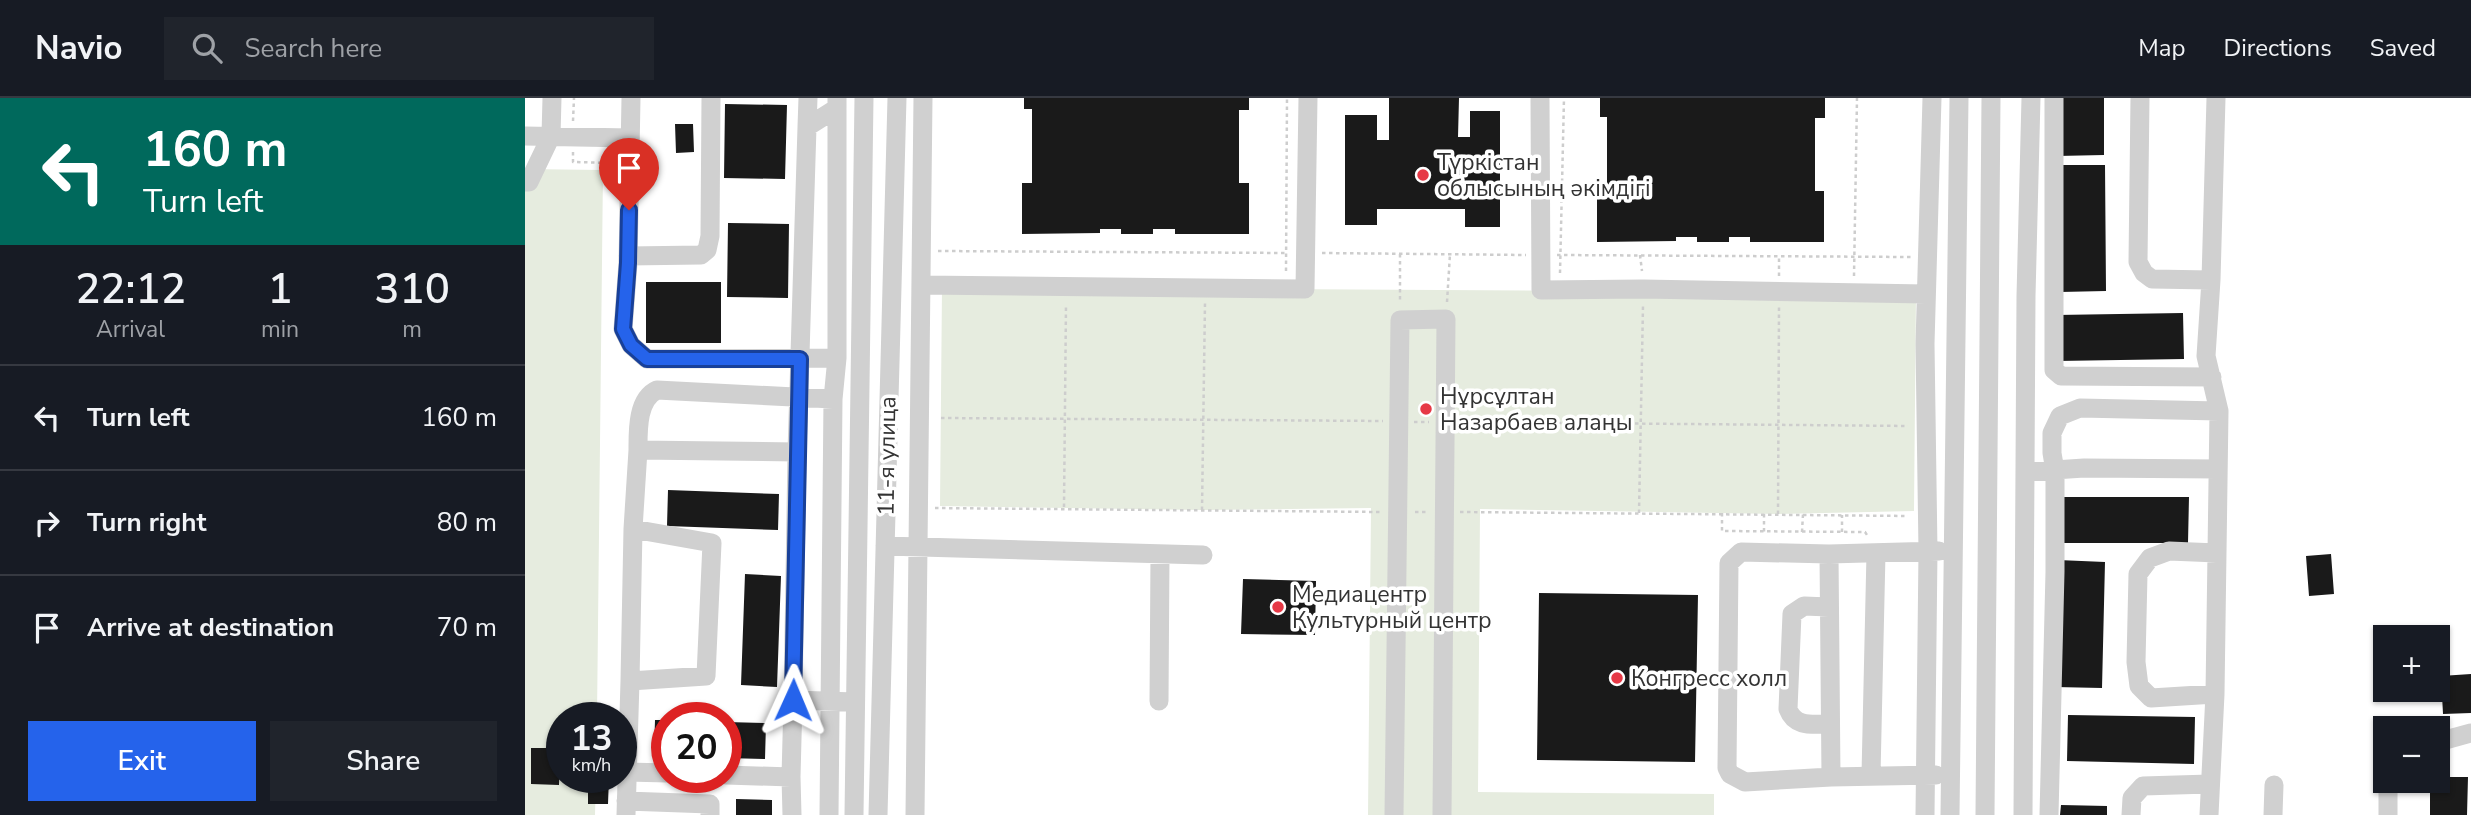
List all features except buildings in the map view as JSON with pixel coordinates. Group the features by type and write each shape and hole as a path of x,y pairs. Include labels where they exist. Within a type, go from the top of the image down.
{"street":[{"path":"525,182 529,182 551,136 552,98"},
{"path":"631,98 628,256 623,329 631,345 647,359 837,358"},
{"path":"628,256 701,255 707,250 710,236 711,98"},
{"path":"792,815 797,452 808,98"},
{"name":"11-я улица","path":"854,815 864,98"},
{"name":"11-я улица","path":"878,815 897,98"},
{"path":"915,815 923,98"},
{"path":"921,285 1305,289 1296,253 1308,98"},
{"path":"1540,98 1551,255 1541,290 1926,294"},
{"path":"1925,815 1928,551 1926,294 1932,98"},
{"path":"1950,815 1959,98"},
{"path":"1985,815 1991,98"},
{"path":"2023,815 2026,296 2031,98"},
{"path":"2054,98 2054,370 2061,376 2212,377"},
{"path":"2140,98 2138,262 2144,273 2152,279 2211,280"},
{"path":"2209,815 2215,694 2218,411 2206,356 2211,280 2215,98"},
{"path":"807,127 837,103"},
{"path":"829,815 833,399 837,358 837,103"},
{"path":"525,136 630,138"},
{"path":"2026,296 2054,283"},
{"path":"1394,815 1401,320 1446,319 1442,815"},
{"path":"629,702 638,428 641,410 650,393 657,390 833,399"},
{"path":"2049,815 2055,471 2052,432 2060,416 2080,408 2218,411"},
{"path":"638,450 797,452"},
{"path":"2025,471 2084,468 2218,469"},
{"path":"630,681 706,677 712,542 633,529"},
{"path":"885,546 1203,555"},
{"path":"1949,775 1871,775 1745,782 1730,774 1727,768 1729,563 1741,552 1829,554 1954,551"},
{"path":"2215,694 2151,698 2139,686 2136,610 2138,574 2150,558 2169,551 2217,553"},
{"path":"1871,775 1876,552"},
{"path":"1159,701 1160,554"},
{"path":"1829,554 1831,777"},
{"path":"1829,607 1804,606 1792,614 1788,709 1790,715 1802,724 1830,724"},
{"path":"793,700 855,702"},
{"path":"2450,739 2471,733"},
{"path":"742,775 791,777"},
{"path":"2131,815 2132,798 2143,786 2210,785"},
{"path":"2273,815 2274,785"},
{"path":"2388,793 2388,815"},
{"path":"626,808 710,804 710,815"}],"path":[{"path":"1286,289 1296,253 1287,98"},
{"path":"1560,290 1551,255 1564,98"},
{"path":"1853,293 1857,98"},
{"path":"938,251 1910,257"},
{"path":"1400,254 1401,320"},
{"path":"1446,319 1450,254"},
{"path":"1064,509 1066,286"},
{"path":"1202,510 1206,288"},
{"path":"1639,513 1643,289"},
{"path":"1778,514 1779,291"},
{"path":"935,508 1908,516"},
{"path":"1722,513 1722,531 1865,532 1876,552"},
{"path":"1764,513 1764,532"},
{"path":"1803,514 1803,532"},
{"path":"1842,515 1842,532"}],"shaded area":[{"path":"525,169 603,170 597,702 546,702 546,793 596,793 595,815 525,815"},
{"path":"942,287 1916,293 1914,511 1778,514 1480,509 1478,792 1714,794 1714,815 1368,815 1371,508 1202,510 940,506"}],"place":[{"name":"Түркістан облысының әкімдігі","path":"1423,175"},
{"name":"Нұрсұлтан Назарбаев алаңы","path":"1426,409"},
{"name":"Медиацентр Культурный центр","path":"1278,607"},
{"name":"Конгресс холл","path":"1617,678"}],"route":[{"path":"629,210 623,329 637,352 647,359 800,359 793,700"}]}
